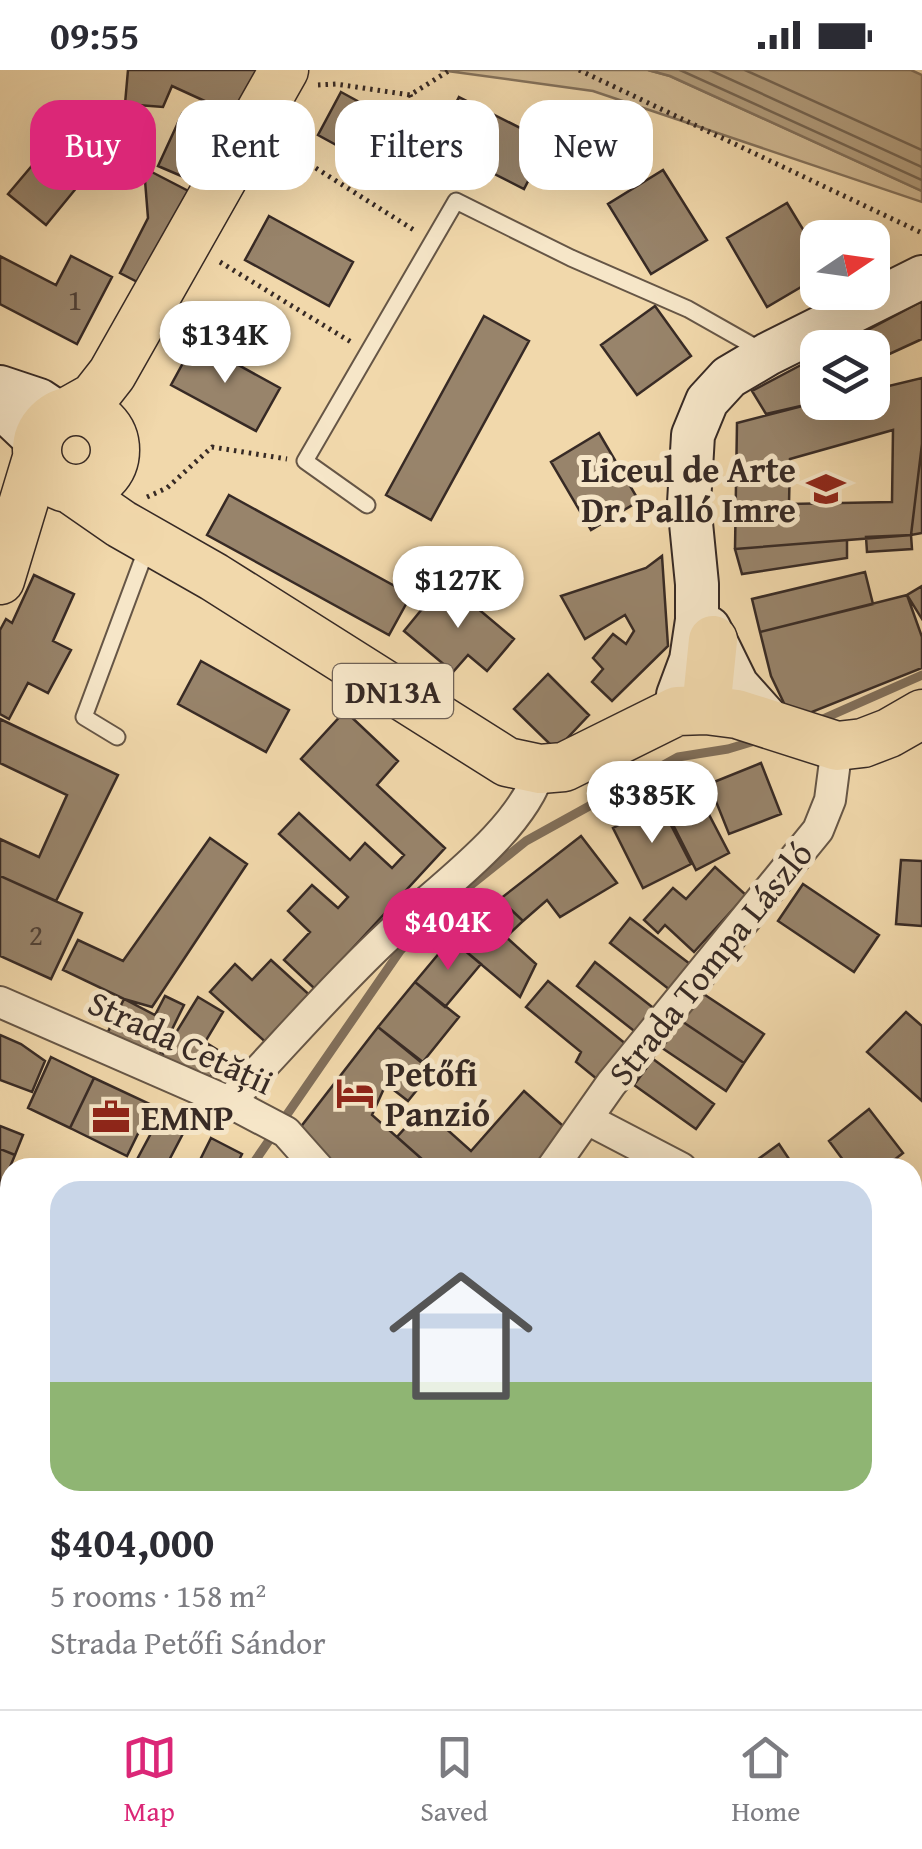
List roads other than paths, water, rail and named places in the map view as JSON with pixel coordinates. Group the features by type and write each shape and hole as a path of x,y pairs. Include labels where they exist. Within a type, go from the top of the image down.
{"main road":[{"path":"3,574 24,552 57,451 103,388 279,78"},
{"path":"922,278 768,354 729,377 707,401 693,435 689,503 697,584 694,642 678,695 692,710 863,743 922,714"},
{"path":"0,406 57,451 86,489 99,483 115,451 158,295"},
{"path":"0,387 40,400 57,451"},
{"name":"DN13A","path":"146,520 115,451 110,429 99,418 84,412 57,451 214,577 507,762 562,765"},
{"path":"697,584 713,640 737,685 798,733"},
{"path":"692,710 713,640"},
{"path":"562,765 692,710"}],"street":[{"name":"Strada Tompa László","path":"559,1158 611,1084 818,830 830,800 798,733"},
{"path":"229,1102 386,938 503,829 532,792 562,765"},
{"name":"Strada Cetății","path":"0,1002 229,1102 274,1126 308,1158"},
{"path":"587,1119 663,1158"}],"lane":[{"path":"367,505 305,461 456,201 571,258 688,309 768,354"},
{"path":"116,737 84,717 146,520"}],"water":[{"path":"648,70 911,70 922,75 922,191 670,76"}],"waterway":[{"path":"816,722 922,675"},
{"path":"257,1158 400,951 436,913 526,841 678,757 758,740"}],"place":[{"name":"Liceul de Arte Dr. Palló Imre","path":"826,489"},
{"name":"Petőfi Panzió","path":"355,1093"},
{"name":"EMNP","path":"111,1117"}]}
